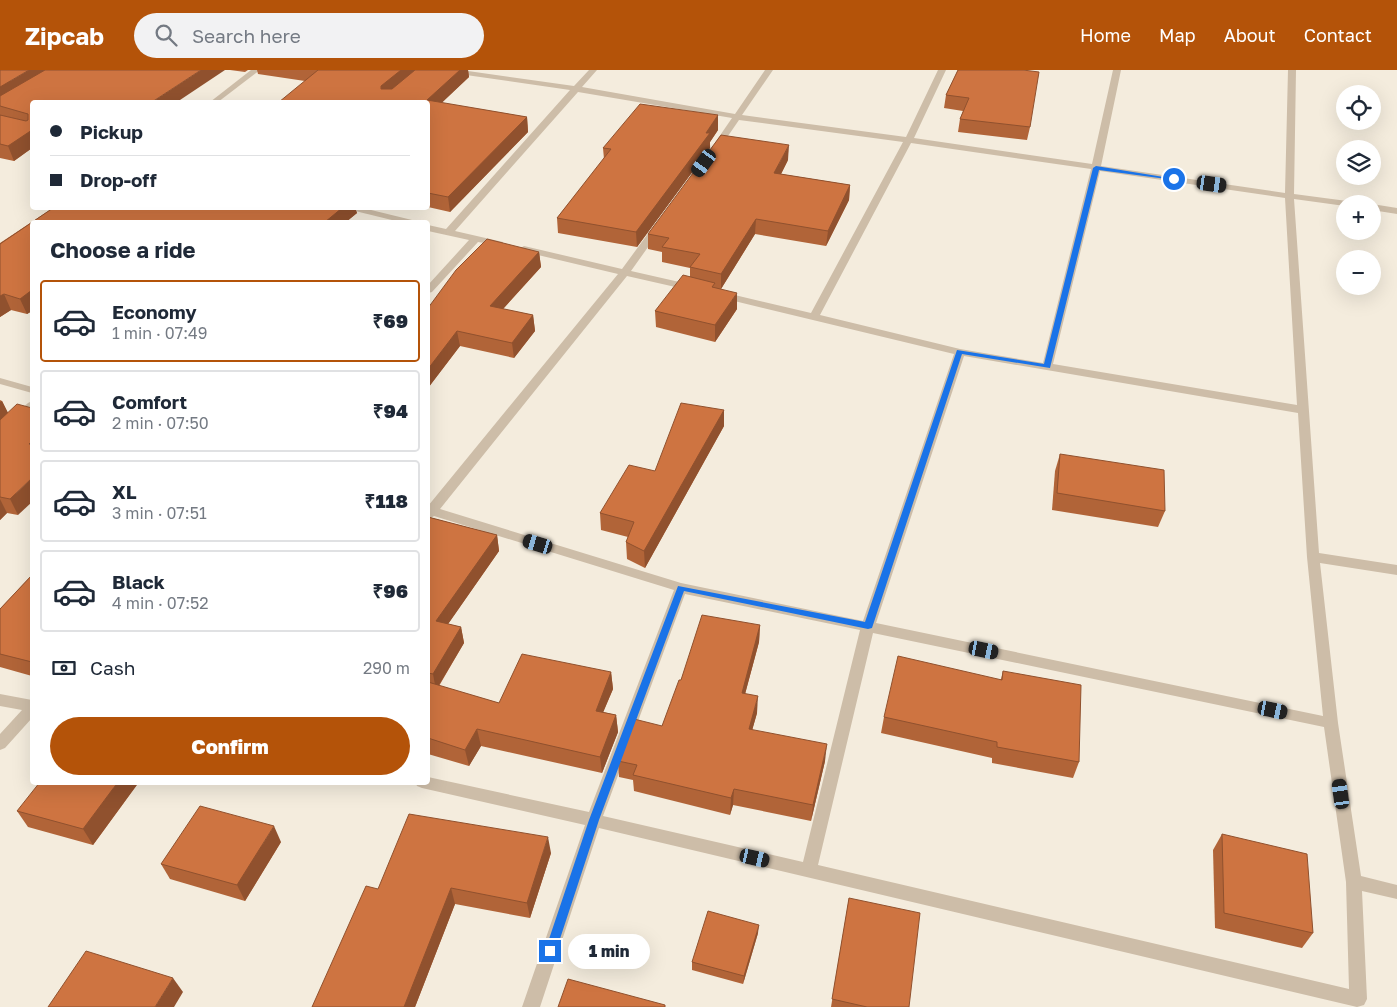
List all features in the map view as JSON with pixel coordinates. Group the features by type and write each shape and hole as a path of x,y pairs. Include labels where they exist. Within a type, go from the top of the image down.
{"street":[{"path":"217,100 256,70"},
{"path":"445,70 577,89 738,117 910,140 1336,202"},
{"path":"448,234 593,70"},
{"path":"710,156 768,70"},
{"path":"814,317 874,212 942,70"},
{"path":"1047,367 1096,168 1117,70"},
{"path":"430,784 594,820 1359,1003 1354,882 1331,723 1313,557 1289,196 1292,70"},
{"path":"1381,208 1397,211"},
{"path":"362,210 400,220"},
{"path":"430,511 625,272 664,218"},
{"path":"430,229 625,272 960,352 1303,410"},
{"path":"430,288 476,238"},
{"path":"809,871 868,626 960,352"},
{"path":"0,381 30,389"},
{"path":"0,434 30,407"},
{"path":"430,512 681,588 1331,723"},
{"path":"1313,557 1397,570"},
{"path":"532,1007 594,820 681,588"},
{"path":"0,700 30,707"},
{"path":"0,744 30,709"},
{"path":"1354,882 1397,892"}],"building":[{"path":"0,70 29,70 0,87"},
{"path":"45,70 201,70 155,100 30,100 30,131 8,146 0,144 0,115 26,121 28,120 28,114 0,106 0,96"},
{"path":"318,70 401,70 381,86 381,89 392,89 415,70 460,70 427,100 281,100"},
{"path":"958,70 1023,70 1039,72 1030,127 960,119 969,98 946,95"},
{"path":"430,101 527,117 448,197 430,193"},
{"path":"640,104 718,115 706,133 710,133 636,232 557,218 611,149 603,148"},
{"path":"721,135 789,145 774,173 850,185 828,231 756,219 721,274 690,267 700,254 662,247 669,238 648,234"},
{"path":"50,210 340,210 327,220 35,220"},
{"path":"30,223 30,292 20,299 4,294 0,296 0,244"},
{"path":"487,239 539,252 490,306 533,315 512,343 457,331 430,366 430,305 456,270"},
{"path":"683,275 715,283 712,287 737,293 715,325 655,311"},
{"path":"681,403 724,410 644,551 626,542 634,522 600,513 629,465 655,471"},
{"path":"17,404 30,407 30,480 10,499 0,497 0,420"},
{"path":"1060,454 1164,470 1165,511 1057,493"},
{"path":"430,518 497,535 436,621 461,627 433,674 430,673"},
{"path":"30,577 30,662 0,654 0,609"},
{"path":"702,615 760,625 742,693 758,696 749,729 827,744 813,805 734,789 731,798 633,775 637,765 618,761 634,719 662,726 679,680 681,680"},
{"path":"522,654 611,672 596,711 616,715 600,757 477,729 465,750 430,739 430,683 499,703"},
{"path":"898,656 1002,680 1003,671 1081,685 1079,762 997,747 997,742 884,717"},
{"path":"38,785 116,785 83,829 17,811"},
{"path":"200,806 274,826 237,885 161,864"},
{"path":"409,814 548,837 527,903 451,888 404,1007 312,1007 366,886 378,889"},
{"path":"1222,834 1307,854 1313,933 1224,913"},
{"path":"849,898 920,913 909,1007 867,1007 832,999"},
{"path":"708,911 759,925 744,976 692,962"},
{"path":"86,951 173,978 155,1007 48,1007"},
{"path":"568,979 665,1005 665,1007 558,1007"}],"route":[{"path":"550,951 594,820 681,588 868,626 960,352 1047,367 1096,168 1174,179"}]}
